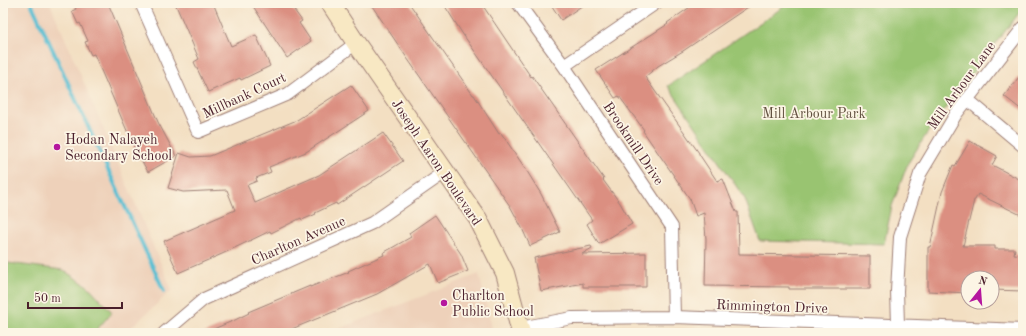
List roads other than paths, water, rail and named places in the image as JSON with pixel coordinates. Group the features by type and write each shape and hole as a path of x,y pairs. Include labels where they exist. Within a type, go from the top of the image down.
{"street":[{"name":"Millbank Court","path":"141,3 198,132 288,94 356,43"},
{"name":"Joseph Aaron Boulevard","path":"330,3 478,219 505,273 521,330"},
{"name":"Brookmill Drive","path":"518,3 564,66 672,227 674,317"},
{"path":"564,66 656,3"},
{"name":"Mill Arbour Lane","path":"898,325 897,291 900,237 920,174 956,114 1023,28"},
{"path":"967,99 1023,146"},
{"name":"Charlton Avenue","path":"164,333 204,299 372,223 445,172"},
{"name":"Rimmington Drive","path":"521,330 572,318 674,317 1023,330"}],"waterway":[{"path":"31,3 164,291"}],"place":[{"name":"Hodan Nalayeh Secondary School","path":"57,147"},
{"name":"Charlton Public School","path":"444,303"}],"park label":[{"name":"Mill Arbour Park","path":"814,113"}]}
